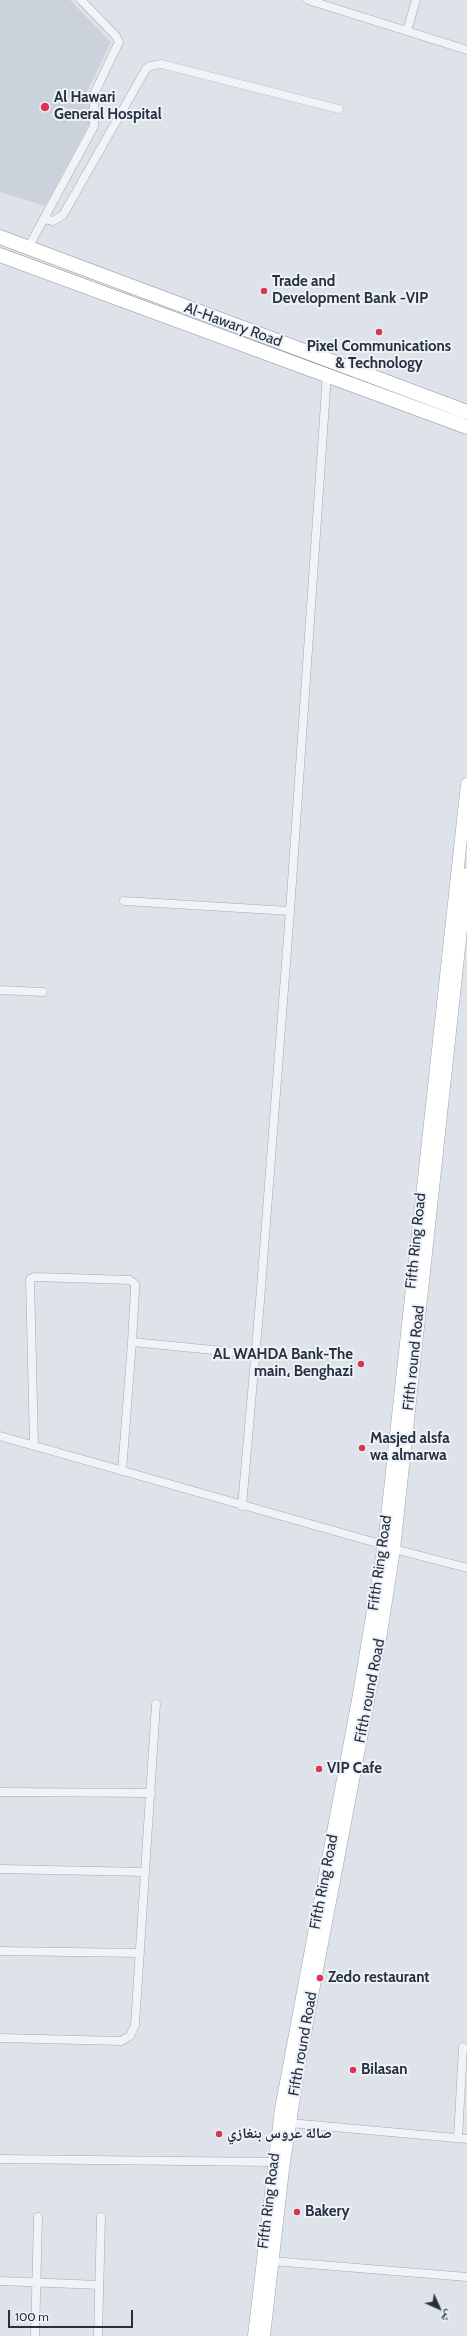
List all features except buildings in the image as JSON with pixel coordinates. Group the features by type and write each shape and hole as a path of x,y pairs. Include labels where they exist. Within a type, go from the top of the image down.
{"highway":[{"name":"Al-Hawary Road","path":"0,237 467,412"},
{"name":"Al-Hawary Road","path":"0,255 327,374 463,426"},
{"path":"0,266 17,262"},
{"path":"257,349 262,335"}],"main road":[{"name":"Fifth Ring Road","path":"254,2336 264,2290 274,2162 281,2109 359,1694 389,1547 463,882 467,784"},
{"name":"Fifth round Road","path":"264,2336 264,2290 272,2261 290,2122 378,1648 389,1547"}],"street":[{"path":"28,248 94,126 94,94 119,42 116,36 81,0"},
{"path":"308,0 467,50"},
{"path":"407,31 416,0"},
{"path":"44,219 53,221 63,215 146,69 150,66 160,64 340,109"},
{"path":"242,1506 254,1354 260,1301 290,911 327,374"},
{"path":"124,901 290,911"},
{"path":"0,990 43,992"},
{"path":"34,1446 30,1279 35,1277 130,1280 135,1284 135,1290 122,1471"},
{"path":"132,1342 254,1354"},
{"path":"0,1436 242,1506 467,1568"},
{"path":"0,2038 121,2041 130,2036 135,2025 156,1704"},
{"path":"0,1792 151,1793"},
{"path":"0,1869 145,1872"},
{"path":"0,1951 140,1953"},
{"path":"458,2138 463,2047"},
{"path":"290,2122 467,2139"},
{"path":"0,2159 274,2162"},
{"path":"35,2336 38,2217"},
{"path":"98,2336 101,2217"},
{"path":"272,2261 467,2277"},
{"path":"0,2281 36,2284 99,2285"}],"shaded area":[{"name":"Al Hawari General Hospital","path":"0,0 70,0 111,42 86,94 92,119 45,206 0,192"}],"place":[{"name":"Al Hawari General Hospital","path":"45,107"},
{"name":"Trade and Development Bank -VIP","path":"264,291"},
{"name":"Pixel Communications & Technology","path":"379,332"},
{"name":"AL WAHDA Bank-The main، Benghazi","path":"361,1364"},
{"name":"Masjed alsfa wa almarwa","path":"362,1448"},
{"name":"VIP Cafe","path":"319,1769"},
{"name":"Zedo restaurant","path":"320,1978"},
{"name":"Bilasan","path":"353,2070"},
{"name":"صالة عروس بنغازي","path":"219,2134"},
{"name":"Bakery","path":"297,2212"}]}
